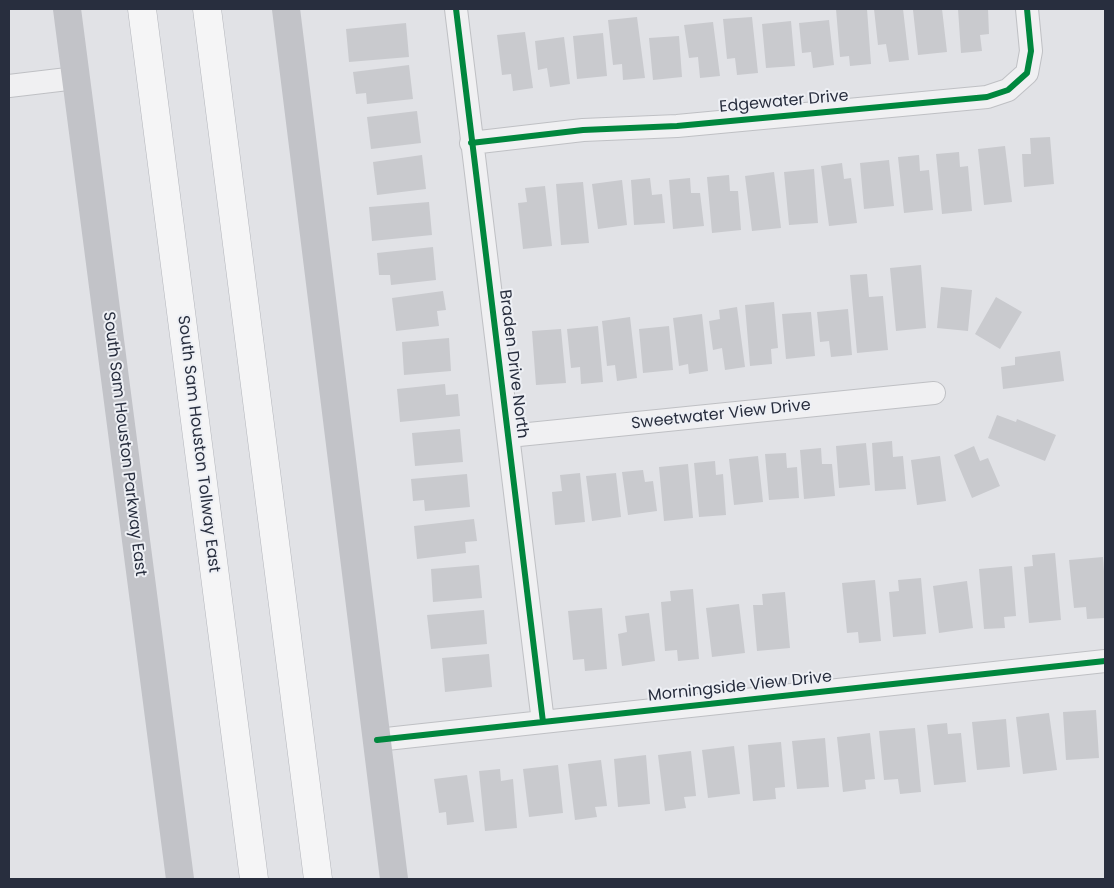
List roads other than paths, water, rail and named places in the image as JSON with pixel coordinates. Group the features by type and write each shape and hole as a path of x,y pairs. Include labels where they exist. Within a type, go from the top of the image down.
{"highway":[{"name":"South Sam Houston Tollway East","path":"142,9 254,879"},
{"path":"207,9 318,879"}],"main road":[{"name":"South Sam Houston Parkway East","path":"67,9 180,879"},
{"path":"286,9 394,879"}],"street":[{"name":"Braden Drive North","path":"456,9 543,722"},
{"name":"Edgewater Drive","path":"471,143 583,130 677,126 987,97 1008,90 1027,73 1031,50 1027,9"},
{"path":"9,86 76,78"},
{"name":"Sweetwater View Drive","path":"509,436 934,393"},
{"name":"Morningside View Drive","path":"377,740 1105,662"}]}
